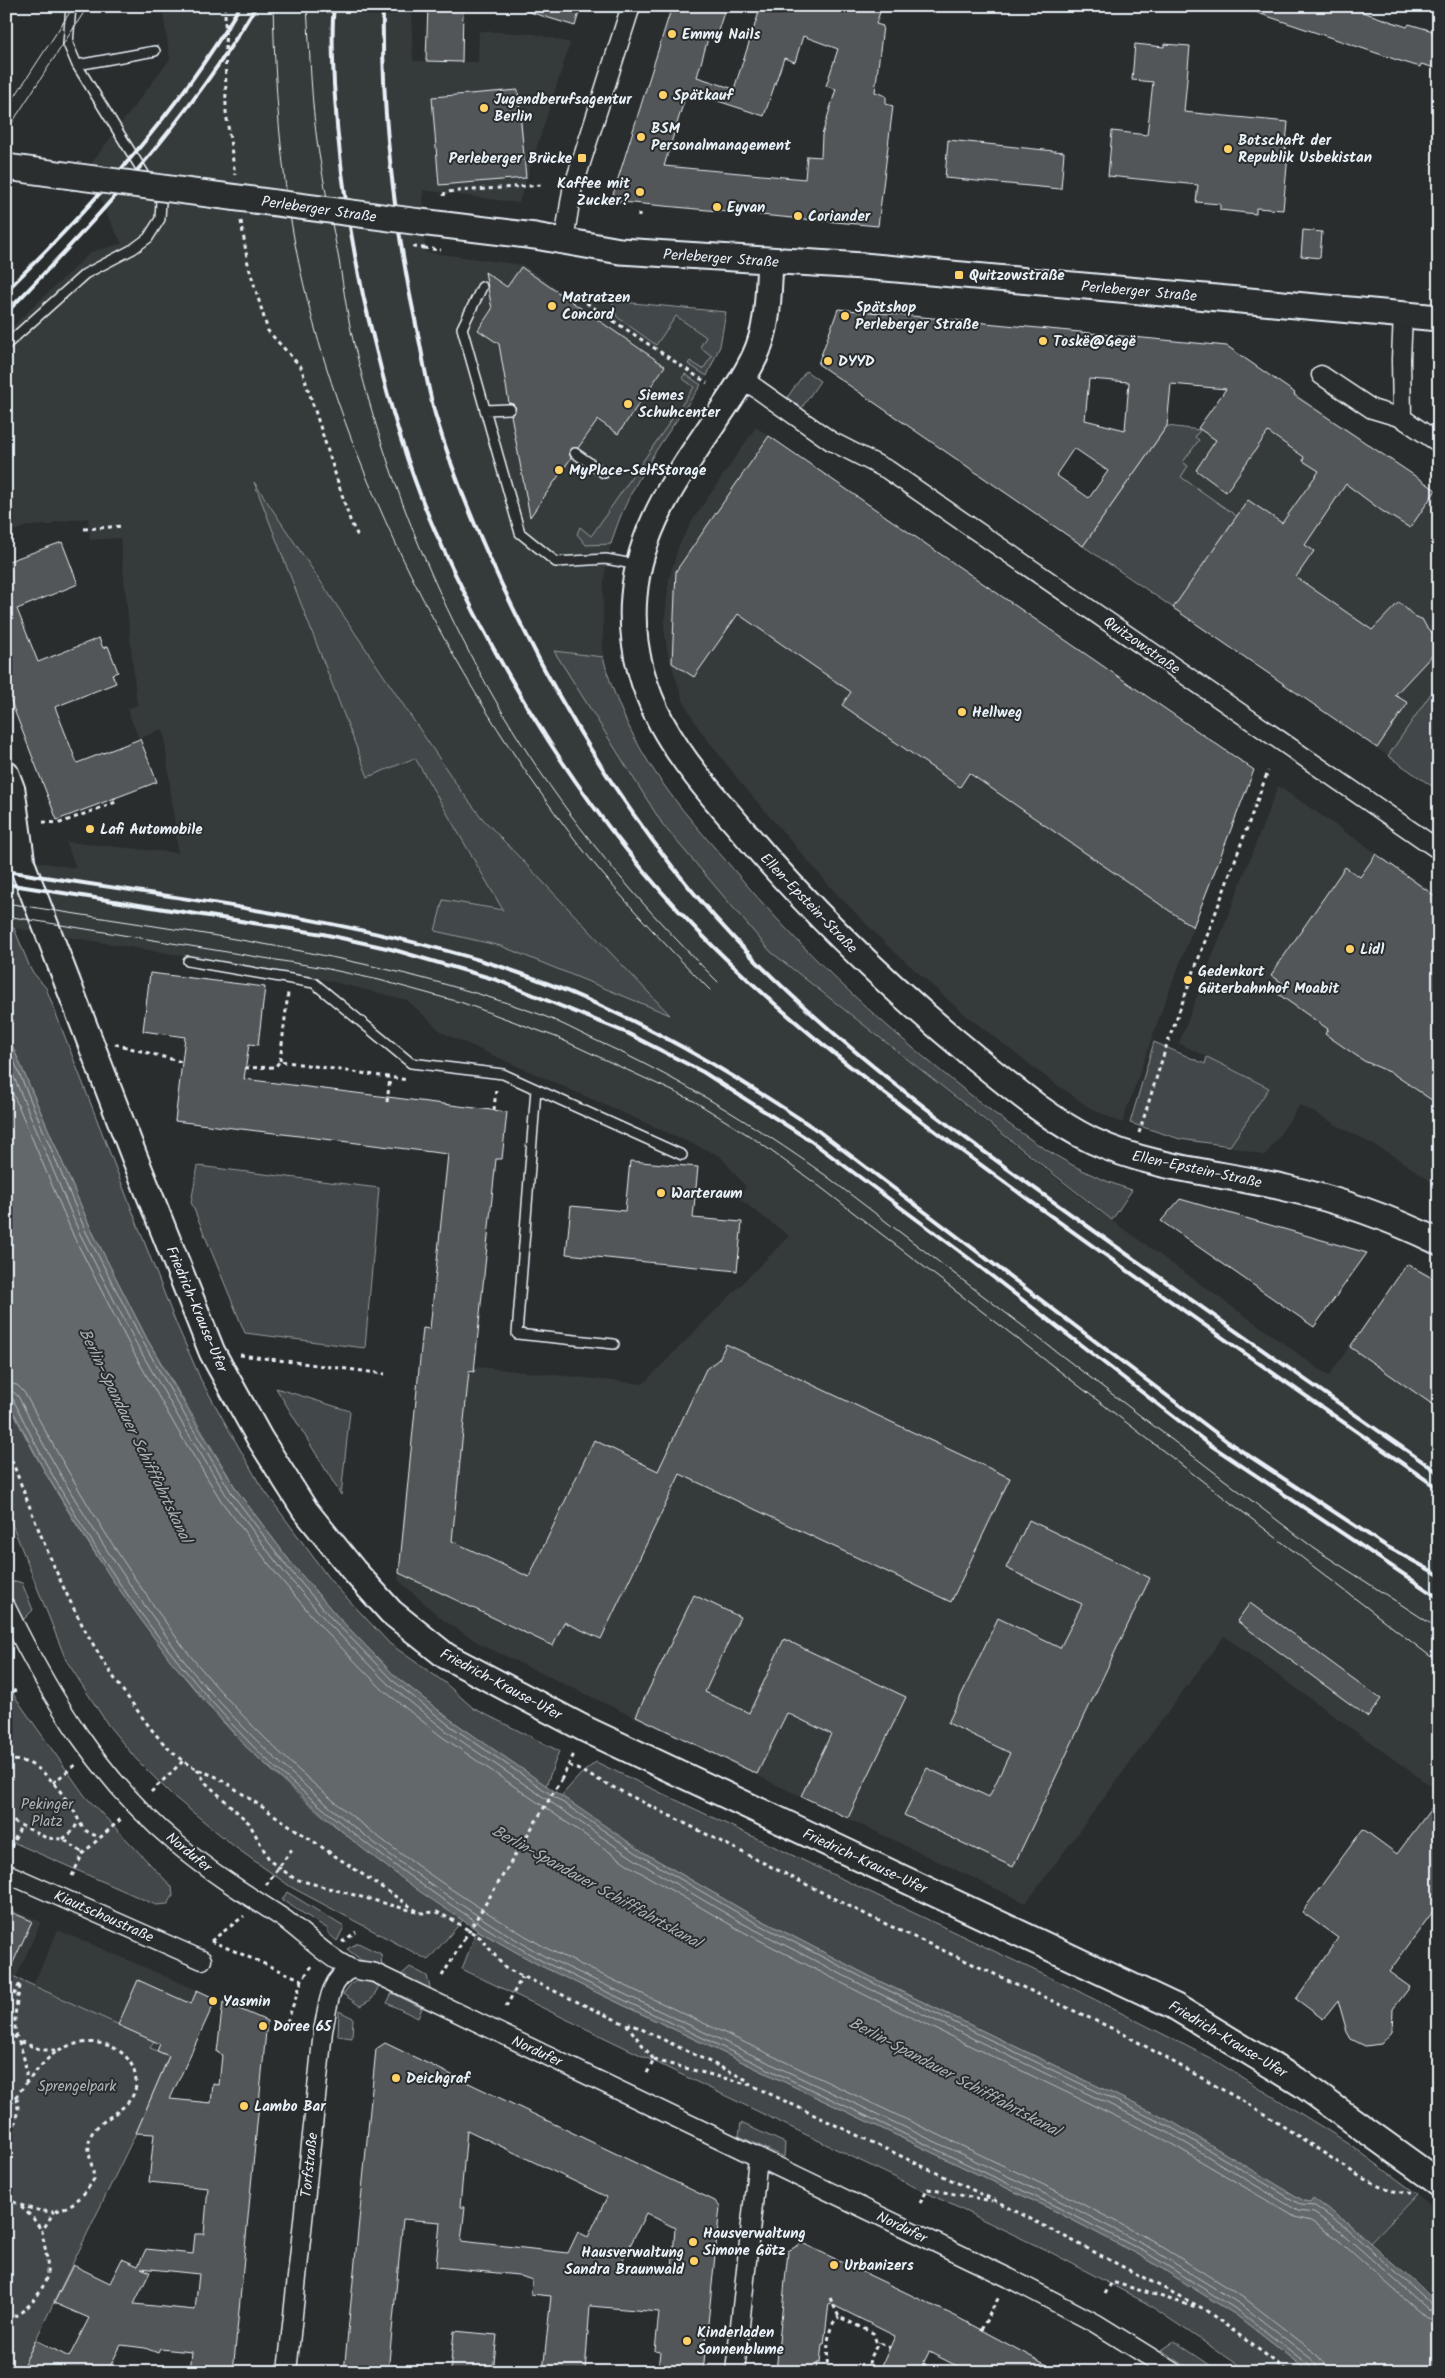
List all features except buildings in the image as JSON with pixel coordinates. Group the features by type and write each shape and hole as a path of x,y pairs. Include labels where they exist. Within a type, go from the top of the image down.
{"main road":[{"name":"Perleberger Straße","path":"6,167 564,240 606,249 1018,279 1439,318"},
{"name":"Ellen-Epstein-Straße","path":"770,262 765,327 756,354 742,380 667,493 649,528 638,565 634,597 633,637 640,670 650,699 664,727 714,797 787,881 857,954 930,1021 1004,1081 1062,1122 1092,1141 1160,1163 1286,1188 1350,1206 1439,1242"},
{"name":"Friedrich-Krause-Ufer","path":"6,774 12,790 22,864 130,1147 212,1352 260,1439 305,1510 354,1571 391,1612 446,1656 585,1730 1174,2006 1302,2084 1439,2183"}],"street":[{"path":"564,240 569,200 631,6"},
{"path":"1402,418 1401,359 1403,315"},
{"path":"1321,375 1372,409 1402,418 1439,443"},
{"name":"Quitzowstraße","path":"742,380 831,442 888,470 1439,850"},
{"name":"Nordufer","path":"6,1607 40,1676 71,1726 90,1753 136,1806 177,1844 206,1866 288,1922 351,1969 375,1973 1009,2278 1095,2323 1174,2372"},
{"name":"Kiautschoustraße","path":"6,1873 202,1960"},
{"name":"Torfstraße","path":"287,2372 323,2031 332,1987 336,1979 351,1969"},
{"path":"735,2372 758,2158"}],"lane":[{"path":"6,345 85,274 133,249 148,238 160,219 161,201 78,65 68,44 71,6"},
{"path":"78,65 155,51"},
{"path":"482,287 462,328 520,533 556,562 606,559 638,565"},
{"path":"485,410 510,409"},
{"path":"575,453 604,472"},
{"path":"188,961 314,983 411,1063 503,1074 682,1155"},
{"path":"536,1089 517,1334 614,1344"}],"path":[{"path":"225,6 226,112 235,179"},
{"path":"444,196 445,192 542,185"},
{"path":"639,210 639,217"},
{"path":"241,217 248,264 268,330 301,368 351,523 358,536"},
{"path":"573,294 707,383"},
{"path":"84,529 123,526"},
{"path":"1139,1133 1167,1044 1268,771"},
{"path":"42,822 60,823 116,802 114,798"},
{"path":"246,1068 275,1067 280,1062 290,978"},
{"path":"115,1044 182,1062"},
{"path":"280,1062 409,1080"},
{"path":"386,1102 390,1078"},
{"path":"486,1088 536,1089"},
{"path":"494,1110 496,1089"},
{"path":"239,1355 385,1374"},
{"path":"6,1445 55,1573 82,1629 119,1686 154,1733 183,1761 219,1778 420,1913"},
{"path":"6,1697 17,1689"},
{"path":"442,1976 575,1752"},
{"path":"6,1761 17,1759 27,1761 37,1767 53,1783 75,1812 78,1822 86,1831 99,1837"},
{"path":"150,1792 183,1761"},
{"path":"53,1783 75,1765"},
{"path":"569,1765 875,1919 1120,2032 1255,2108 1362,2178 1393,2191 1416,2193"},
{"path":"196,1768 206,1783 249,1823 270,1862 295,1879 420,1913 437,1912 481,1938 505,1968 627,2025 631,2024 747,2080 751,2085"},
{"path":"6,1818 47,1838 63,1839 83,1854"},
{"path":"72,1876 83,1854 120,1819"},
{"path":"63,1839 73,1831 78,1822"},
{"path":"12,1847 21,1826"},
{"path":"279,1868 292,1849"},
{"path":"202,1960 211,1941 302,1980"},
{"path":"287,2022 302,1980 314,1964"},
{"path":"506,2007 522,1977"},
{"path":"22,1980 15,2019 18,2038 21,2042 27,2068 26,2083"},
{"path":"7,2008 20,1986"},
{"path":"627,2025 654,2060 751,2085 998,2202 1204,2309 1289,2372"},
{"path":"6,2033 18,2038"},
{"path":"6,2198 20,2206 36,2211 54,2212 64,2209 83,2197 94,2179 88,2147 90,2136 99,2125 112,2117 128,2102 136,2083 133,2065 120,2049 104,2043 82,2044 59,2050 42,2050 21,2042"},
{"path":"6,2110 26,2083 59,2050"},
{"path":"646,2075 654,2060"},
{"path":"6,2164 18,2109 17,2094"},
{"path":"6,2104 12,2102"},
{"path":"920,2203 928,2189 998,2202"},
{"path":"6,2319 27,2307 37,2296 46,2278 47,2259 42,2231 33,2218 20,2206"},
{"path":"42,2231 54,2212"},
{"path":"981,2330 1009,2278"},
{"path":"1105,2294 1112,2282 1204,2309"},
{"path":"830,2298 840,2317 873,2332 876,2341 890,2348"},
{"path":"827,2372 831,2330 834,2321 840,2317"},
{"path":"868,2372 870,2357 879,2342"},
{"path":"923,2364 939,2372"},
{"path":"945,2372 953,2372"}],"shaded area":[{"path":"162,6 411,6 413,61 478,62 479,31 534,34 570,43 519,203 423,190 425,252 523,265 570,298 726,312 720,346 707,376 647,464 629,496 615,530 607,558 603,590 603,657 555,652 771,952 1090,1205 1329,1376 1408,1262 1439,1280 1439,1792 1224,1636 1026,1903 480,1644 442,1619 398,1580 420,1361 643,1384 789,1236 738,1198 746,1187 720,1156 443,1033 407,1000 310,976 6,927 6,857 76,868 66,842 178,853 164,733 161,729 139,739 127,709 137,705 120,538 90,540 88,518 55,522 51,525 27,526 6,534 6,333 91,252 121,244 123,246 105,211 90,165 170,59","holes":["256,484 459,788 482,818 669,1014 501,946 435,931 503,911 414,757 368,777"]},
{"path":"1264,372 1439,492 1439,791 1083,546 1198,428 1216,440"},
{"path":"756,427 1254,770 1160,1015 1122,1123 1090,1108 1042,1074 963,1013 887,945 834,891 741,783 698,727 683,700 668,654 664,628 669,579 679,545 694,518"},
{"path":"1278,786 1439,896 1439,1187 1394,1156 1300,1105 1265,1156 1230,1146 1269,1088 1179,1043"},
{"path":"6,1907 41,1922 16,1977 6,1973"},
{"path":"58,1930 197,1990 169,2056 150,2048 154,2041 33,1985"},
{"path":"1417,2194 1439,2213 1439,2304 1370,2243"}],"green space":[{"path":"612,301 726,312 720,346 707,376 688,364 690,361 703,369 712,356 700,347 706,337 676,316 656,345 617,317"},
{"path":"806,371 820,381 801,409 786,399"},
{"path":"685,374 701,385 662,441 638,481 618,522 611,544 586,545 577,534 580,527 591,536 694,387 682,378"},
{"path":"1167,426 1200,430 1195,437 1199,440 1183,462 1188,466 1181,477 1238,517 1233,521 1175,609 1083,546"},
{"path":"254,482 459,788 482,818 670,1015 501,946 435,931 443,900 503,910 415,758 368,777"},
{"path":"554,651 603,657 611,685 628,725 649,763 670,794 770,912 851,993 937,1068 1025,1136 1087,1172 1132,1190 1112,1220 771,952 663,825"},
{"path":"1436,686 1439,688 1439,791 1388,756"},
{"path":"6,927 14,928 31,970 46,988 173,1316 201,1380 259,1483 330,1580 390,1644 444,1682 473,1708 559,1751 546,1786 451,1720 395,1676 337,1616 292,1564 238,1492 147,1339 91,1229 6,1031"},
{"path":"1154,1042 1205,1064 1207,1057 1269,1088 1230,1146 1180,1139 1130,1123"},
{"path":"198,1166 379,1188 365,1348 245,1333 191,1202"},
{"path":"276,1388 350,1411 341,1495"},
{"path":"6,1397 50,1482 84,1536 150,1632 203,1700 273,1772 351,1839 406,1881 463,1920 428,1960 291,1887 235,1847 173,1796 136,1759 108,1725 66,1660 6,1509"},
{"path":"16,1581 22,1583 33,1610 19,1624 6,1590 6,1585"},
{"name":"Pekinger Platz","path":"6,1679 15,1697 85,1796 172,1887 173,1896 168,1904 156,1905 6,1839"},
{"path":"596,1762 1076,1990 1214,2060 1348,2143 1417,2194 1370,2243 1349,2224 1313,2199 1310,2202 1304,2201 1174,2123 871,1977 748,1913 643,1852 561,1796 581,1774"},
{"path":"287,1892 344,1927 337,1941 328,1933 328,1929 282,1900"},
{"path":"477,1930 539,1965 1057,2212 1145,2258 1236,2315 1309,2372 1249,2372 1146,2303 1054,2254 462,1969"},
{"path":"358,1943 381,1954 382,1968 361,1960 347,1949"},
{"path":"410,1967 427,1976 431,1991 400,1976"},
{"name":"Sprengelpark","path":"6,1973 154,2041 150,2048 169,2056 136,2133 20,2372 6,2371"},
{"path":"361,1979 379,1986 372,1999 360,2006 343,1994 351,1984"},
{"path":"392,1993 422,2008 418,2018 387,2003"},
{"path":"339,2011 353,2018 352,2038 338,2036"},
{"path":"741,2123 785,2143 784,2157 739,2136"},
{"path":"1174,2341 1216,2369 1215,2372 1195,2372 1161,2350"}],"water":[{"name":"Berlin-Spandauer Schifffahrtskanal","path":"6,1031 91,1229 147,1339 193,1419 238,1492 292,1564 337,1616 395,1676 451,1720 643,1852 748,1913 871,1977 1174,2123 1304,2201 1310,2202 1313,2198 1349,2224 1439,2304 1439,2372 1309,2372 1236,2315 1145,2258 1057,2212 539,1965 477,1930 419,1891 358,1845 246,1747 170,1660 111,1578 46,1474 6,1397"}],"tram line":[{"path":"6,110 74,6"},
{"path":"6,132 88,6"},
{"path":"273,6 279,125 295,244 313,323 338,402 368,482 404,560 443,637 486,711 532,781 611,884 659,938 710,990"},
{"path":"307,6 312,95 318,148 346,306 356,352 374,417 395,482 419,546 447,608 478,669 512,728 550,785 620,877 718,982"},
{"path":"6,903 275,946 342,959 408,975 474,993 539,1014 655,1069 742,1119 825,1175 1315,1549 1439,1629"},
{"path":"6,916 319,967 379,980 463,1003 556,1037 694,1101 756,1140 819,1186 1439,1663"}],"railway":[{"path":"6,291 71,225 132,156 189,83 240,6"},
{"path":"6,313 108,204 171,129 230,48 256,6"},
{"path":"334,6 332,35 336,117 348,216 367,313 401,439 426,509 460,584 517,690 583,792 657,887 697,930 733,966 847,1064 926,1125 1060,1223 1439,1489"},
{"path":"383,6 384,90 391,173 410,298 428,386 443,440 483,543 542,665 595,756 654,843 721,924 757,962 835,1034 916,1101 1043,1195 1439,1473"},
{"path":"6,871 308,919 368,932 486,962 530,977 616,1013 698,1056 817,1130 1228,1442 1386,1546 1439,1575"},
{"path":"6,884 323,934 391,949 497,980 627,1033 703,1072 811,1141 958,1250 1209,1444 1439,1598"}],"place":[{"name":"Emmy Nails","path":"672,34"},
{"name":"Spätkauf","path":"663,95"},
{"name":"Jugendberufsagentur Berlin","path":"484,108"},
{"name":"BSM Personalmanagement","path":"641,137"},
{"name":"Botschaft der Republik Usbekistan","path":"1228,149"},
{"name":"Perleberger Brücke","path":"582,158"},
{"name":"Kaffee mit Zucker?","path":"640,192"},
{"name":"Eyvan","path":"717,207"},
{"name":"Coriander","path":"798,216"},
{"name":"Quitzowstraße","path":"959,275"},
{"name":"Matratzen Concord","path":"552,306"},
{"name":"Spätshop Perleberger Straße","path":"845,316"},
{"name":"Toskë@Gegë","path":"1043,341"},
{"name":"DYYD","path":"828,361"},
{"name":"Siemes Schuhcenter","path":"628,404"},
{"name":"MyPlace-SelfStorage","path":"559,470"},
{"name":"Hellweg","path":"962,712"},
{"name":"Lafi Automobile","path":"90,829"},
{"name":"Lidl","path":"1350,949"},
{"name":"Gedenkort Güterbahnhof Moabit","path":"1188,980"},
{"name":"Warteraum","path":"661,1193"},
{"name":"Yasmin","path":"213,2001"},
{"name":"Doree 65","path":"263,2026"},
{"name":"Deichgraf","path":"396,2078"},
{"name":"Lambo Bar","path":"244,2106"},
{"name":"Hausverwaltung Simone Götz","path":"693,2242"},
{"name":"Hausverwaltung Sandra Braunwald","path":"694,2261"},
{"name":"Urbanizers","path":"834,2265"},
{"name":"Kinderladen Sonnenblume","path":"687,2341"}]}
